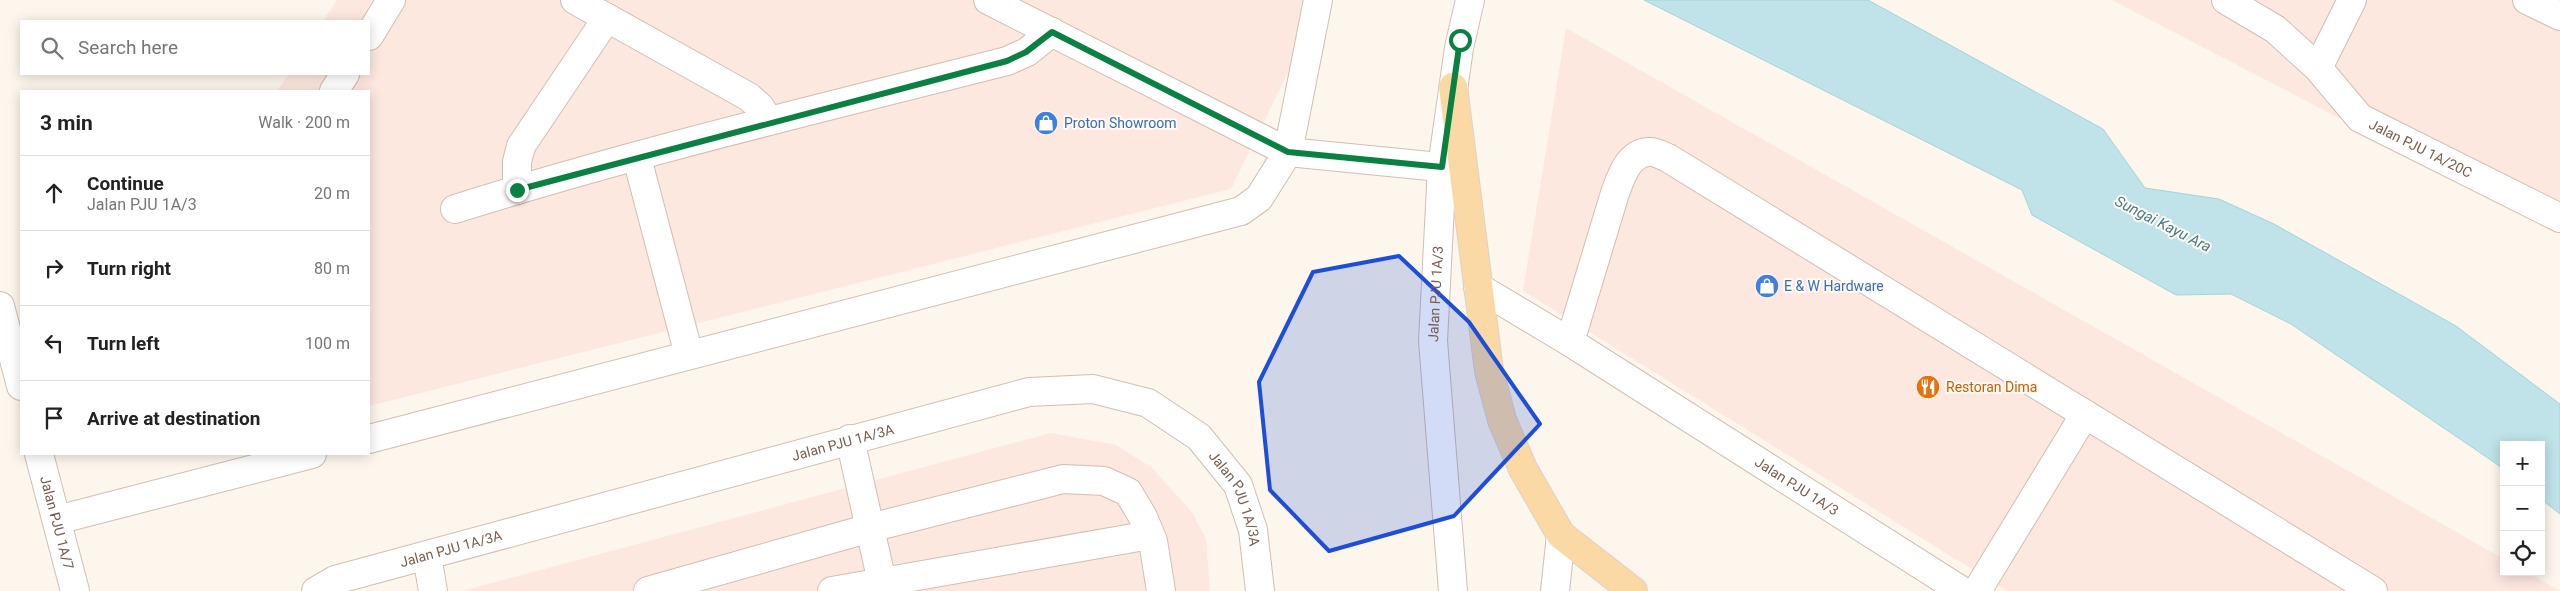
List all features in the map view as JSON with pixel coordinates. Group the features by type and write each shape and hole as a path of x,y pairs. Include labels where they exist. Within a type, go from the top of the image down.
{"main road":[{"path":"1453,87 1453,168 1478,287 1488,371 1502,420 1523,469 1561,535 1633,591"}],"street":[{"path":"370,34 391,0"},
{"path":"575,0 749,97 760,107 769,122"},
{"path":"988,0 1288,152 1453,168"},
{"path":"370,439 1241,211 1259,198 1288,152 1318,0"},
{"path":"1453,87 1460,40 1470,0"},
{"name":"Jalan PJU 1A/20C","path":"2226,0 2275,29 2318,68 2360,118 2560,218"},
{"path":"2318,68 2352,0"},
{"path":"2527,0 2560,16"},
{"path":"517,190 517,162 521,146 607,18"},
{"path":"455,209 517,190 769,122 1007,61 1026,52 1052,32"},
{"path":"335,90 344,75"},
{"path":"1570,342 1615,193 1624,170 1635,157 1650,151 1668,158 2373,591"},
{"path":"637,158 690,355"},
{"name":"Jalan PJU 1A/3","path":"1453,168 1433,341 1453,591"},
{"name":"Jalan PJU 1A/3","path":"1478,287 1570,342 1962,591"},
{"path":"0,306 20,382"},
{"name":"Jalan PJU 1A/3A","path":"316,591 335,580 1029,392 1093,389 1148,403 1199,437 1238,485 1253,530 1260,591"},
{"path":"1978,591 2085,414"},
{"path":"850,439 883,586"},
{"name":"Jalan PJU 1A/7","path":"39,455 76,591"},
{"path":"57,520 249,462 304,455"},
{"path":"648,591 870,528 1063,479 1104,481 1128,492 1143,517 1150,535 1161,591"},
{"path":"832,591 883,586 1150,535"},
{"path":"1555,591 1561,535"},
{"path":"427,556 433,591"}],"highlighted area":[{"path":"1399,256 1469,322 1540,424 1454,516 1329,551 1270,490 1259,382 1313,272"}],"shaded area":[{"path":"337,0 1323,0 1231,189 370,406 370,90 278,90 288,75 370,75 370,20 324,20"},
{"path":"2112,0 2560,0 2560,233"},
{"path":"1566,28 2500,557 2500,576 2534,576 2560,591 2007,591 1523,291"},
{"path":"1051,433 1116,445 1151,467 1192,512 1206,539 1210,591 462,591"}],"water":[{"name":"Sungai Kayu Ara","path":"1644,0 1868,0 2103,129 2145,188 2219,199 2274,224 2456,326 2560,404 2560,514 2545,502 2545,441 2500,441 2500,466 2291,324 2231,294 2176,295 2032,215 2022,190"}],"place":[{"name":"Proton Showroom","path":"1046,123"},
{"name":"E & W Hardware","path":"1767,286"},
{"name":"Restoran Dima","path":"1928,387"}],"route":[{"path":"517,190 769,122 1007,61 1026,52 1052,32 1288,152 1442,167 1460,40"}]}
